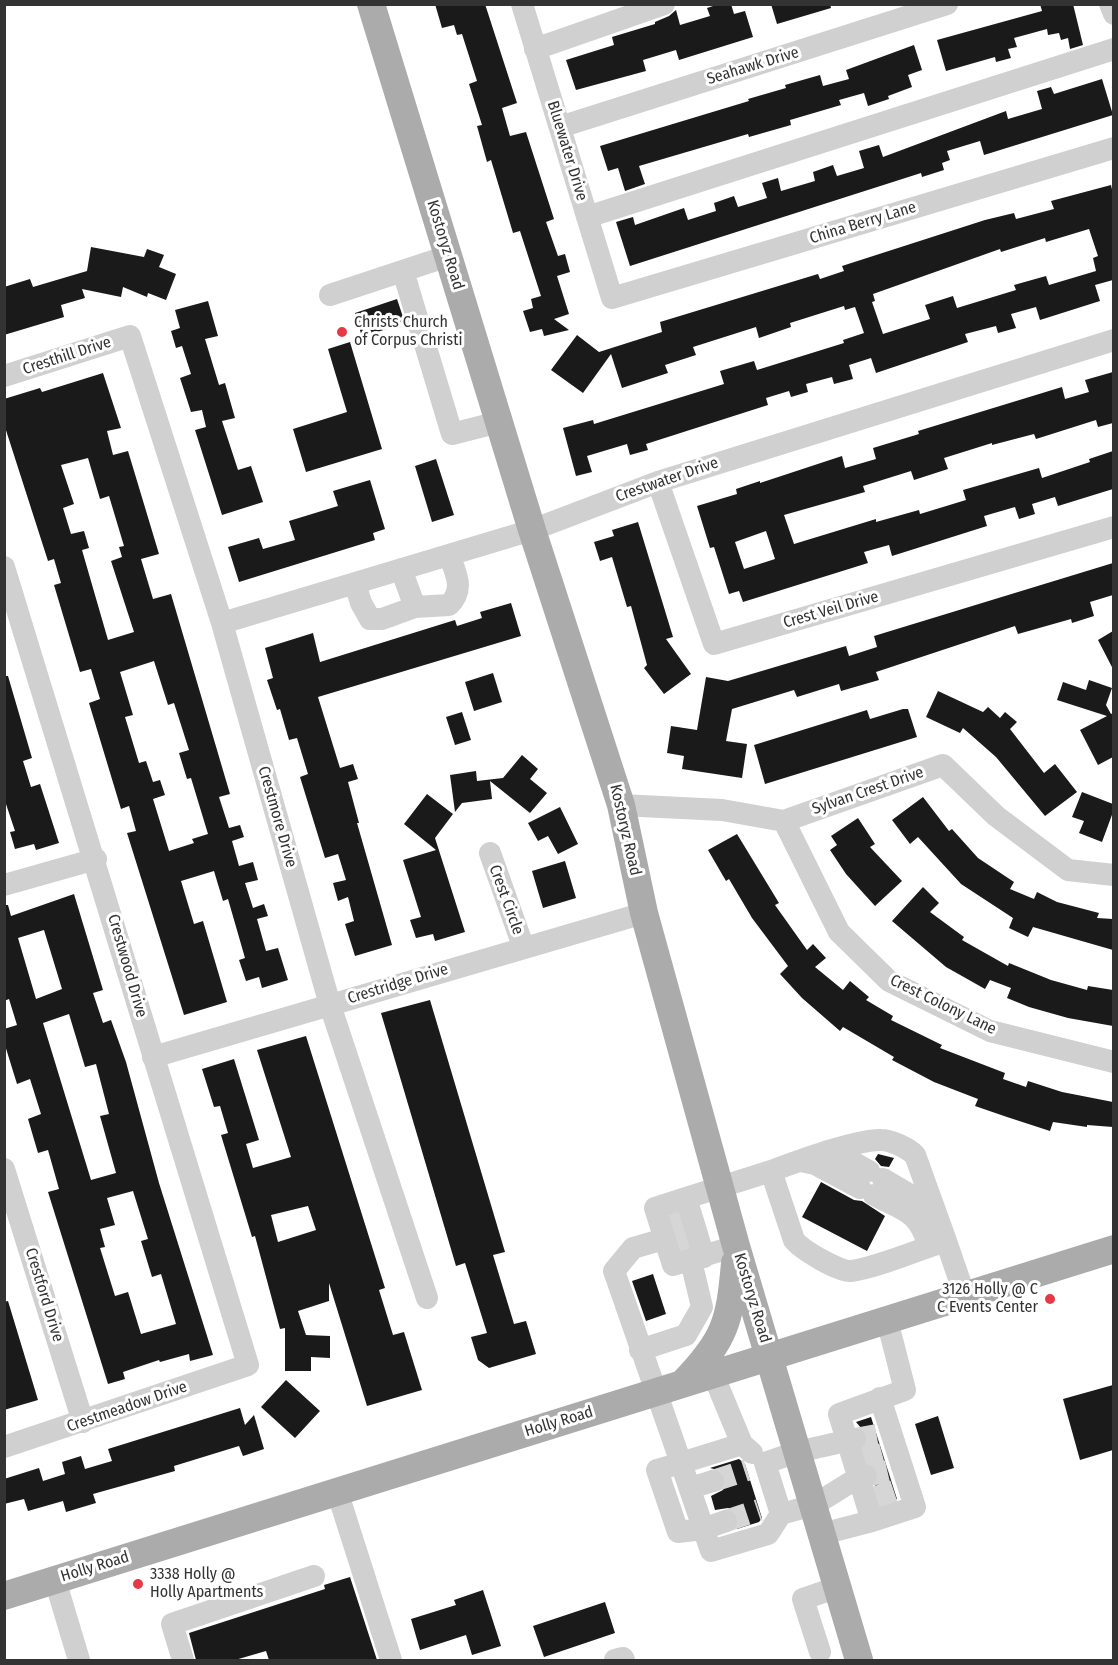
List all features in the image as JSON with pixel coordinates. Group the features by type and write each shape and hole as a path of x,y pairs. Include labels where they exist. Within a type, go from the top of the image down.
{"main road":[{"name":"Kostoryz Road","path":"371,4 532,530 621,805 644,913 736,1246 856,1651"},
{"path":"683,1383 714,1348 726,1325 732,1300 736,1246"},
{"name":"Holly Road","path":"4,1596 1113,1249"}],"street":[{"name":"Bluewater Drive","path":"522,4 612,298"},
{"path":"536,49 664,4"},
{"name":"Seahawk Drive","path":"560,127 947,4"},
{"path":"1110,4 1113,14"},
{"path":"588,217 1113,49"},
{"name":"China Berry Lane","path":"612,298 1113,148"},
{"path":"330,295 448,256"},
{"path":"403,271 452,434 499,422"},
{"name":"Cresthill Drive","path":"4,376 130,336"},
{"name":"Crestmore Drive","path":"130,336 222,623 330,1005 427,1298"},
{"name":"Crestwater Drive","path":"222,623 532,530 658,482 1113,340"},
{"name":"Crest Veil Drive","path":"658,482 714,644 1113,527"},
{"path":"355,583 361,603 370,619 382,619 415,607 449,605 457,597 459,587 449,555"},
{"name":"Crestwood Drive","path":"4,567 96,859 153,1057 248,1365"},
{"path":"401,569 415,607"},
{"name":"Sylvan Crest Drive","path":"621,805 722,810 784,821 944,765 996,816 1068,870 1113,875"},
{"name":"Crest Colony Lane","path":"784,821 839,932 889,981 990,1031 1113,1062"},
{"name":"Crest Circle","path":"490,853 523,946"},
{"path":"4,885 96,859"},
{"name":"Crestridge Drive","path":"153,1057 523,946 644,913"},
{"path":"681,1233 720,1188 833,1151 880,1140 912,1152 920,1165 934,1209 937,1243"},
{"path":"833,1151 917,1218 937,1243 965,1296"},
{"path":"801,1161 871,1183 934,1209"},
{"name":"Crestford Drive","path":"4,1169 82,1422"},
{"path":"771,1171 794,1240 799,1246 827,1262 851,1271 937,1243"},
{"path":"640,1350 687,1335 702,1307 681,1233"},
{"path":"713,1374 742,1444 756,1466 773,1509 768,1534 711,1551 614,1270 633,1248 681,1233 736,1246"},
{"path":"876,1468 839,1414 905,1390 887,1320"},
{"name":"Crestmeadow Drive","path":"4,1447 248,1365"},
{"path":"822,1534 876,1468 880,1398"},
{"path":"726,1521 703,1529 678,1532 657,1470 742,1444"},
{"path":"756,1466 797,1452 876,1468"},
{"path":"773,1509 814,1505 876,1468"},
{"path":"690,1488 714,1481"},
{"path":"337,1491 391,1660"},
{"path":"183,1660 172,1623 314,1576"},
{"path":"55,1580 79,1660"},
{"path":"838,1587 803,1599 816,1656 856,1651"},
{"path":"615,1660 623,1658 624,1660"}],"building":[{"path":"435,4 485,4 517,103 502,108 510,136 526,132 554,219 546,222 558,256 565,254 570,272 557,276 569,314 554,319 569,330 544,336 542,329 530,332 523,311 533,308 531,299 541,296 520,231 513,233 491,160 487,162 477,126 482,125 469,84 477,81 462,34 457,35 454,25 442,28"},
{"path":"719,4 731,4 734,14 745,11 753,37 679,60 676,50 643,60 646,71 576,90 566,60 614,45 612,37 655,24 676,10 680,25 710,16 707,8"},
{"path":"771,4 830,4 831,8 777,24"},
{"path":"1040,4 1073,4 1083,45 1070,49 1068,38 1061,40 1059,33 1048,35 1047,29 1014,38 1017,47 1008,49 1011,58 996,62 995,57 946,71 937,40 1042,11"},
{"path":"914,45 922,70 908,75 912,87 888,96 889,99 868,106 864,93 839,100 841,105 790,120 791,125 749,137 748,134 639,166 645,184 625,191 618,168 608,171 600,146 749,101 748,99 786,88 785,85 820,75 823,86 849,79 846,70"},
{"path":"1102,79 1113,115 984,155 980,141 947,151 950,160 942,163 944,170 922,177 921,173 630,266 616,222 633,217 635,225 684,208 688,220 716,211 714,203 734,196 738,207 767,198 762,183 778,178 781,191 815,181 813,172 833,165 837,176 864,168 859,151 879,145 883,157 1006,111 1008,119 1042,109 1037,91 1051,87 1054,94"},
{"path":"1111,185 1113,194 1113,280 1095,285 1100,301 1040,320 1036,307 1011,314 1016,328 998,333 996,326 965,334 968,342 876,373 871,358 849,365 853,379 834,384 832,377 806,384 808,392 791,397 789,391 766,398 768,405 646,444 648,450 630,455 627,444 587,456 592,472 576,476 563,428 593,420 594,424 724,384 720,371 754,361 757,370 844,343 843,340 864,333 855,307 845,310 844,306 790,323 791,327 759,338 756,327 693,347 696,355 665,365 668,373 622,388 611,354 583,393 551,370 577,335 599,352 662,332 660,322 818,274 820,279 844,271 842,266 985,220 1014,213 1016,219 1054,209 1051,201","holes":["1089,229 1098,256 1093,258 1096,271 1049,285 1046,276 1014,285 1016,290 957,308 953,296 925,305 930,319 883,334 872,302 875,301 873,294 1000,249 1001,252 1045,238 1046,242"]},
{"path":"91,247 144,257 147,249 164,255 159,267 176,274 166,300 148,293 147,297 123,287 121,297 82,289 85,298 61,305 64,317 4,335 4,287 30,279 33,287 87,271"},
{"path":"397,299 405,323 362,337 355,313"},
{"path":"208,301 218,336 205,339 219,385 225,383 235,418 222,421 238,470 251,466 263,502 222,515 195,430 206,427 202,410 191,412 180,378 191,374 182,346 176,348 171,331 180,328 175,310"},
{"path":"350,342 382,449 306,472 293,429 347,412 328,349"},
{"path":"1113,372 1113,423 1098,427 1096,420 1036,439 1034,434 992,445 992,443 944,458 948,469 914,480 911,471 863,486 865,492 784,515 794,544 876,519 876,522 919,510 920,514 966,500 963,490 1039,468 1042,478 1090,462 1089,459 1113,451 1113,489 1058,506 1055,497 1032,504 1035,514 1019,519 1015,507 984,516 987,526 892,556 889,545 864,552 868,563 743,602 739,591 729,594 714,547 710,548 697,506 737,494 736,489 842,456 845,468 876,459 873,448 919,434 918,431 1062,387 1065,399 1089,392 1085,380","holes":["766,531 775,559 744,569 735,542"]},
{"path":"103,373 121,428 107,431 113,455 128,451 159,554 141,559 153,599 171,594 230,794 219,797 229,828 240,825 244,837 232,841 239,866 253,862 258,880 245,883 253,908 264,904 268,916 257,919 266,951 278,948 288,980 262,988 259,977 246,981 239,960 245,958 228,899 223,901 214,871 181,881 194,924 203,921 227,1002 184,1015 127,833 136,831 129,806 121,809 89,703 100,699 91,669 80,672 54,585 61,583 54,559 48,561 4,424 4,399 40,388 42,392","holes":["88,458 100,499 109,496 124,546 119,547 122,557 111,561 134,632 108,640 82,550 89,548 84,531 71,534 63,508 74,504 61,465","154,661 168,705 174,703 189,750 179,753 187,779 191,778 208,834 192,839 194,843 169,851 153,799 165,795 160,780 153,782 146,761 139,763 125,717 133,715 120,672"]},
{"path":"436,459 454,515 432,522 415,466"},
{"path":"370,480 385,529 373,533 375,540 239,582 228,547 259,538 263,549 295,540 289,521 338,506 333,491"},
{"path":"638,522 673,637 666,639 691,674 664,694 644,668 647,665 631,606 627,607 612,557 600,561 594,542 614,536 612,530"},
{"path":"1113,563 1113,595 1090,602 1094,616 1072,623 1071,619 1018,634 1015,626 876,672 879,680 841,691 839,684 797,697 794,690 732,709 726,741 747,744 742,778 682,769 684,756 667,753 671,726 697,730 706,677 728,681 846,646 849,656 877,647 874,636"},
{"path":"511,603 521,636 318,697 340,768 353,764 358,779 348,782 359,823 357,823 392,945 355,956 345,924 354,921 348,897 338,901 333,883 346,880 338,854 325,858 300,777 308,774 297,738 289,740 280,709 277,710 267,680 273,678 265,648 313,633 320,662 455,620 457,626 482,618 480,612"},
{"path":"1113,631 1113,669 1098,640"},
{"path":"493,673 502,702 474,711 465,682"},
{"path":"4,676 8,676 32,758 23,761 31,787 40,784 59,843 36,850 34,844 15,849 10,832 15,831 4,798"},
{"path":"1089,680 1112,688 1106,705 1111,714 1113,713 1113,757 1098,765 1080,730 1107,716 1057,700 1063,682 1086,690"},
{"path":"938,691 983,712 988,707 1000,718 1005,712 1017,722 1010,729 1044,773 1055,764 1077,792 1045,816 996,757 963,728 960,733 926,717"},
{"path":"908,709 917,737 765,784 754,745 867,710 870,719"},
{"path":"462,712 471,740 455,745 446,717"},
{"path":"522,755 538,769 530,779 547,793 530,813 490,781 492,799 462,803 455,812 450,775 476,771 477,781 503,778"},
{"path":"1082,792 1113,804 1113,812 1102,842 1079,833 1084,821 1072,817"},
{"path":"427,794 453,814 435,838 465,932 435,941 433,934 416,938 410,920 421,917 403,860 436,850 404,824"},
{"path":"923,797 949,831 952,829 978,858 1014,882 1010,889 1034,899 1037,892 1057,902 1099,913 1097,918 1113,919 1113,950 1033,927 1028,937 1009,928 1013,918 961,884 918,837 910,844 892,820"},
{"path":"560,807 578,844 558,854 548,836 538,841 528,823"},
{"path":"858,818 875,844 870,847 902,881 875,906 846,874 830,850 837,845 831,836"},
{"path":"737,834 779,903 775,905 807,950 813,944 826,958 815,967 843,990 850,981 869,997 866,1000 893,1016 891,1020 942,1045 940,1048 1005,1073 1003,1079 1026,1087 1028,1081 1062,1092 1113,1102 1113,1127 1087,1125 1087,1127 1053,1122 1050,1131 975,1106 978,1099 934,1082 892,1060 894,1057 843,1027 840,1031 802,998 780,974 788,966 752,918 729,879 726,881 708,850"},
{"path":"565,861 576,898 543,908 532,871"},
{"path":"923,887 939,903 930,912 964,937 962,940 1008,966 1009,963 1051,980 1087,990 1088,986 1113,990 1113,1026 1068,1018 1029,1007 1007,998 1011,988 990,980 985,989 946,967 892,921"},
{"path":"74,894 103,990 93,993 103,1023 111,1020 126,1062 159,1183 213,1355 190,1361 189,1354 160,1362 159,1360 123,1372 125,1379 108,1384 48,1192 59,1189 48,1150 38,1153 28,1119 41,1114 30,1079 17,1084 4,1042 4,1029 17,1025 9,999 4,1001 4,905 8,905 11,916","holes":["44,930 62,989 36,999 18,938","69,1014 85,1067 96,1064 109,1114 100,1116 116,1173 91,1180 43,1023","133,1191 148,1239 141,1241 152,1277 161,1274 176,1324 141,1334 128,1292 115,1296 100,1248 105,1247 100,1229 115,1225 107,1198"]},
{"path":"430,1000 505,1252 493,1255 514,1324 526,1321 536,1354 489,1368 478,1360 471,1337 487,1333 465,1263 456,1266 381,1013"},
{"path":"306,1036 385,1288 379,1290 393,1335 404,1332 422,1390 367,1406 329,1283 329,1301 298,1311 306,1335 330,1336 330,1358 311,1357 311,1371 285,1371 285,1328 280,1329 255,1236 252,1237 221,1135 228,1133 220,1106 214,1107 202,1069 234,1059 259,1140 246,1144 253,1168 291,1157 257,1050","holes":["308,1206 316,1230 278,1242 271,1215"]},
{"path":"878,1154 894,1158 889,1167 881,1166 875,1159"},
{"path":"821,1182 854,1200 862,1201 885,1216 867,1251 802,1217"},
{"path":"677,1215 687,1247 682,1248 672,1217"},
{"path":"653,1274 666,1314 646,1321 632,1281"},
{"path":"8,1301 38,1400 4,1410 4,1302"},
{"path":"286,1380 320,1411 295,1438 261,1407"},
{"path":"1113,1385 1113,1450 1080,1460 1063,1399"},
{"path":"240,1408 245,1425 254,1415 264,1449 243,1456 239,1446 174,1466 175,1471 93,1494 96,1503 66,1512 63,1501 28,1511 24,1499 4,1504 4,1479 39,1468 43,1481 65,1474 62,1462 81,1456 85,1469 112,1461 108,1449"},
{"path":"938,1416 954,1468 931,1475 915,1424"},
{"path":"871,1417 897,1499 881,1504 875,1486 879,1474 876,1467 868,1463 864,1449 868,1436 856,1422"},
{"path":"739,1459 745,1464 762,1518 759,1522 737,1529 739,1517 734,1510 728,1508 715,1510 711,1496 723,1490 726,1478 722,1471 710,1468"},
{"path":"350,1577 377,1660 269,1660 266,1651 235,1660 196,1660 189,1633 325,1589 324,1585"},
{"path":"483,1590 501,1646 472,1655 466,1635 420,1650 411,1619 456,1605 454,1600"},
{"path":"605,1602 615,1633 544,1657 533,1626"}],"tunnel":[{"path":"668,1222 685,1217"},
{"path":"674,1243 691,1238"},
{"path":"855,1439 877,1435"},
{"path":"861,1460 883,1454"},
{"path":"713,1481 747,1470"},
{"path":"866,1476 888,1471"},
{"path":"873,1498 894,1491"},
{"path":"726,1521 759,1510"}],"place":[{"name":"Christs Church of Corpus Christi","path":"342,332"},
{"name":"3126 Holly @ C C Events Center","path":"1050,1299"},
{"name":"3338 Holly @ Holly Apartments","path":"138,1584"}]}
